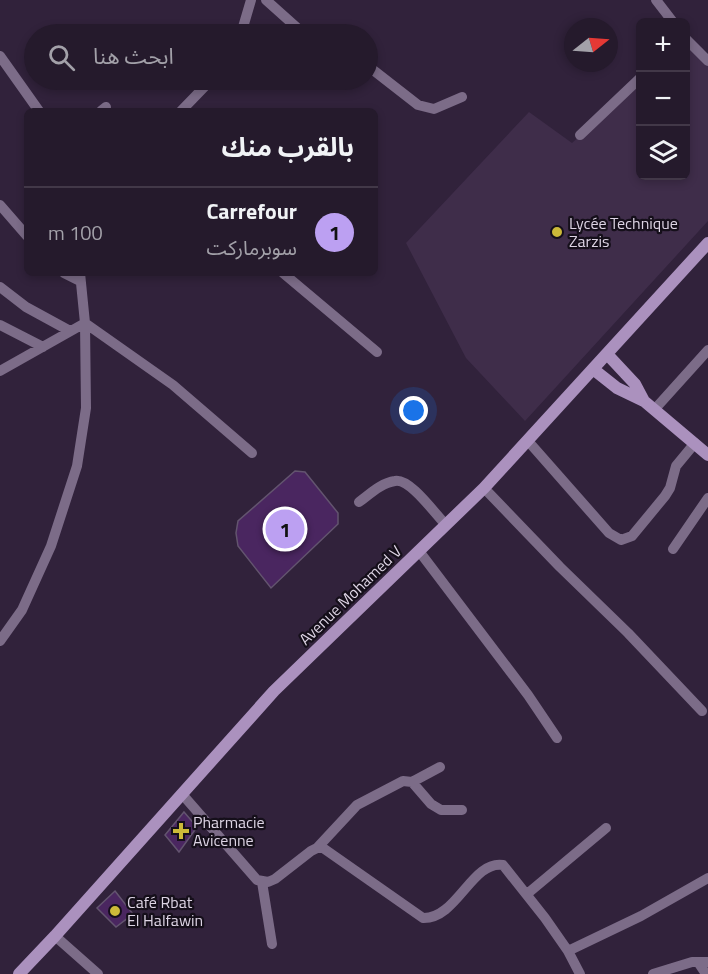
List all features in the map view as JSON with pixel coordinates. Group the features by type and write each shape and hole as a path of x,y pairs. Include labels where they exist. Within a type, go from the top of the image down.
{"main road":[{"name":"Avenue Mohamed V","path":"19,974 274,692 484,488 708,243"},
{"path":"607,354 635,384 644,400 708,455"},
{"path":"593,369 617,388 644,400"}],"street":[{"path":"244,24 251,0"},
{"path":"266,0 293,24"},
{"path":"658,1 670,18"},
{"path":"690,43 708,61"},
{"path":"0,56 24,90"},
{"path":"378,74 418,105 434,109 462,97"},
{"path":"580,135 636,82"},
{"path":"24,90 37,108"},
{"path":"189,108 203,90"},
{"path":"0,205 24,233"},
{"path":"287,276 377,352"},
{"path":"0,641 22,610 51,546 77,466 86,408 85,323 80,277"},
{"path":"0,287 26,307 70,332"},
{"path":"0,371 85,323"},
{"path":"85,323 174,386 252,453"},
{"path":"0,325 43,347"},
{"path":"654,410 708,350"},
{"path":"528,441 609,533 621,540 632,536 665,496 670,488 676,466 695,443"},
{"path":"359,502 381,486 396,480 406,482 446,525"},
{"path":"484,488 702,711"},
{"path":"674,549 708,498"},
{"path":"419,551 528,695 557,738"},
{"path":"182,794 257,880 262,882 275,879 317,848 363,800 403,781 412,782 440,767"},
{"path":"412,782 431,804 441,810 462,810"},
{"path":"527,894 606,828"},
{"path":"317,848 323,848 335,855 423,918 436,916 445,910 482,872 496,864 503,865 568,951 580,974"},
{"path":"568,951 641,916 708,878"},
{"path":"262,882 272,944"},
{"path":"55,936 98,974"},
{"path":"653,974 692,962 703,962 706,974"}],"shaded area":[{"name":"Lycée Technique Zarzis","path":"690,49 708,66 708,221 525,421 466,358 406,243 529,112 572,143 636,84 636,180 690,180"}],"building":[{"path":"295,471 305,472 338,513 338,524 271,588 238,546 236,533 238,521"},
{"name":"Pharmacie Avicenne","path":"184,812 197,827 179,852 165,835"},
{"name":"Café Rbat El Halfawin","path":"115,891 133,914 116,927 97,908"}],"place":[{"name":"Lycée Technique Zarzis","path":"557,232"},
{"name":"Carrefour","path":"285,529"},
{"name":"Pharmacie Avicenne","path":"181,831"},
{"name":"Café Rbat El Halfawin","path":"115,911"}]}
